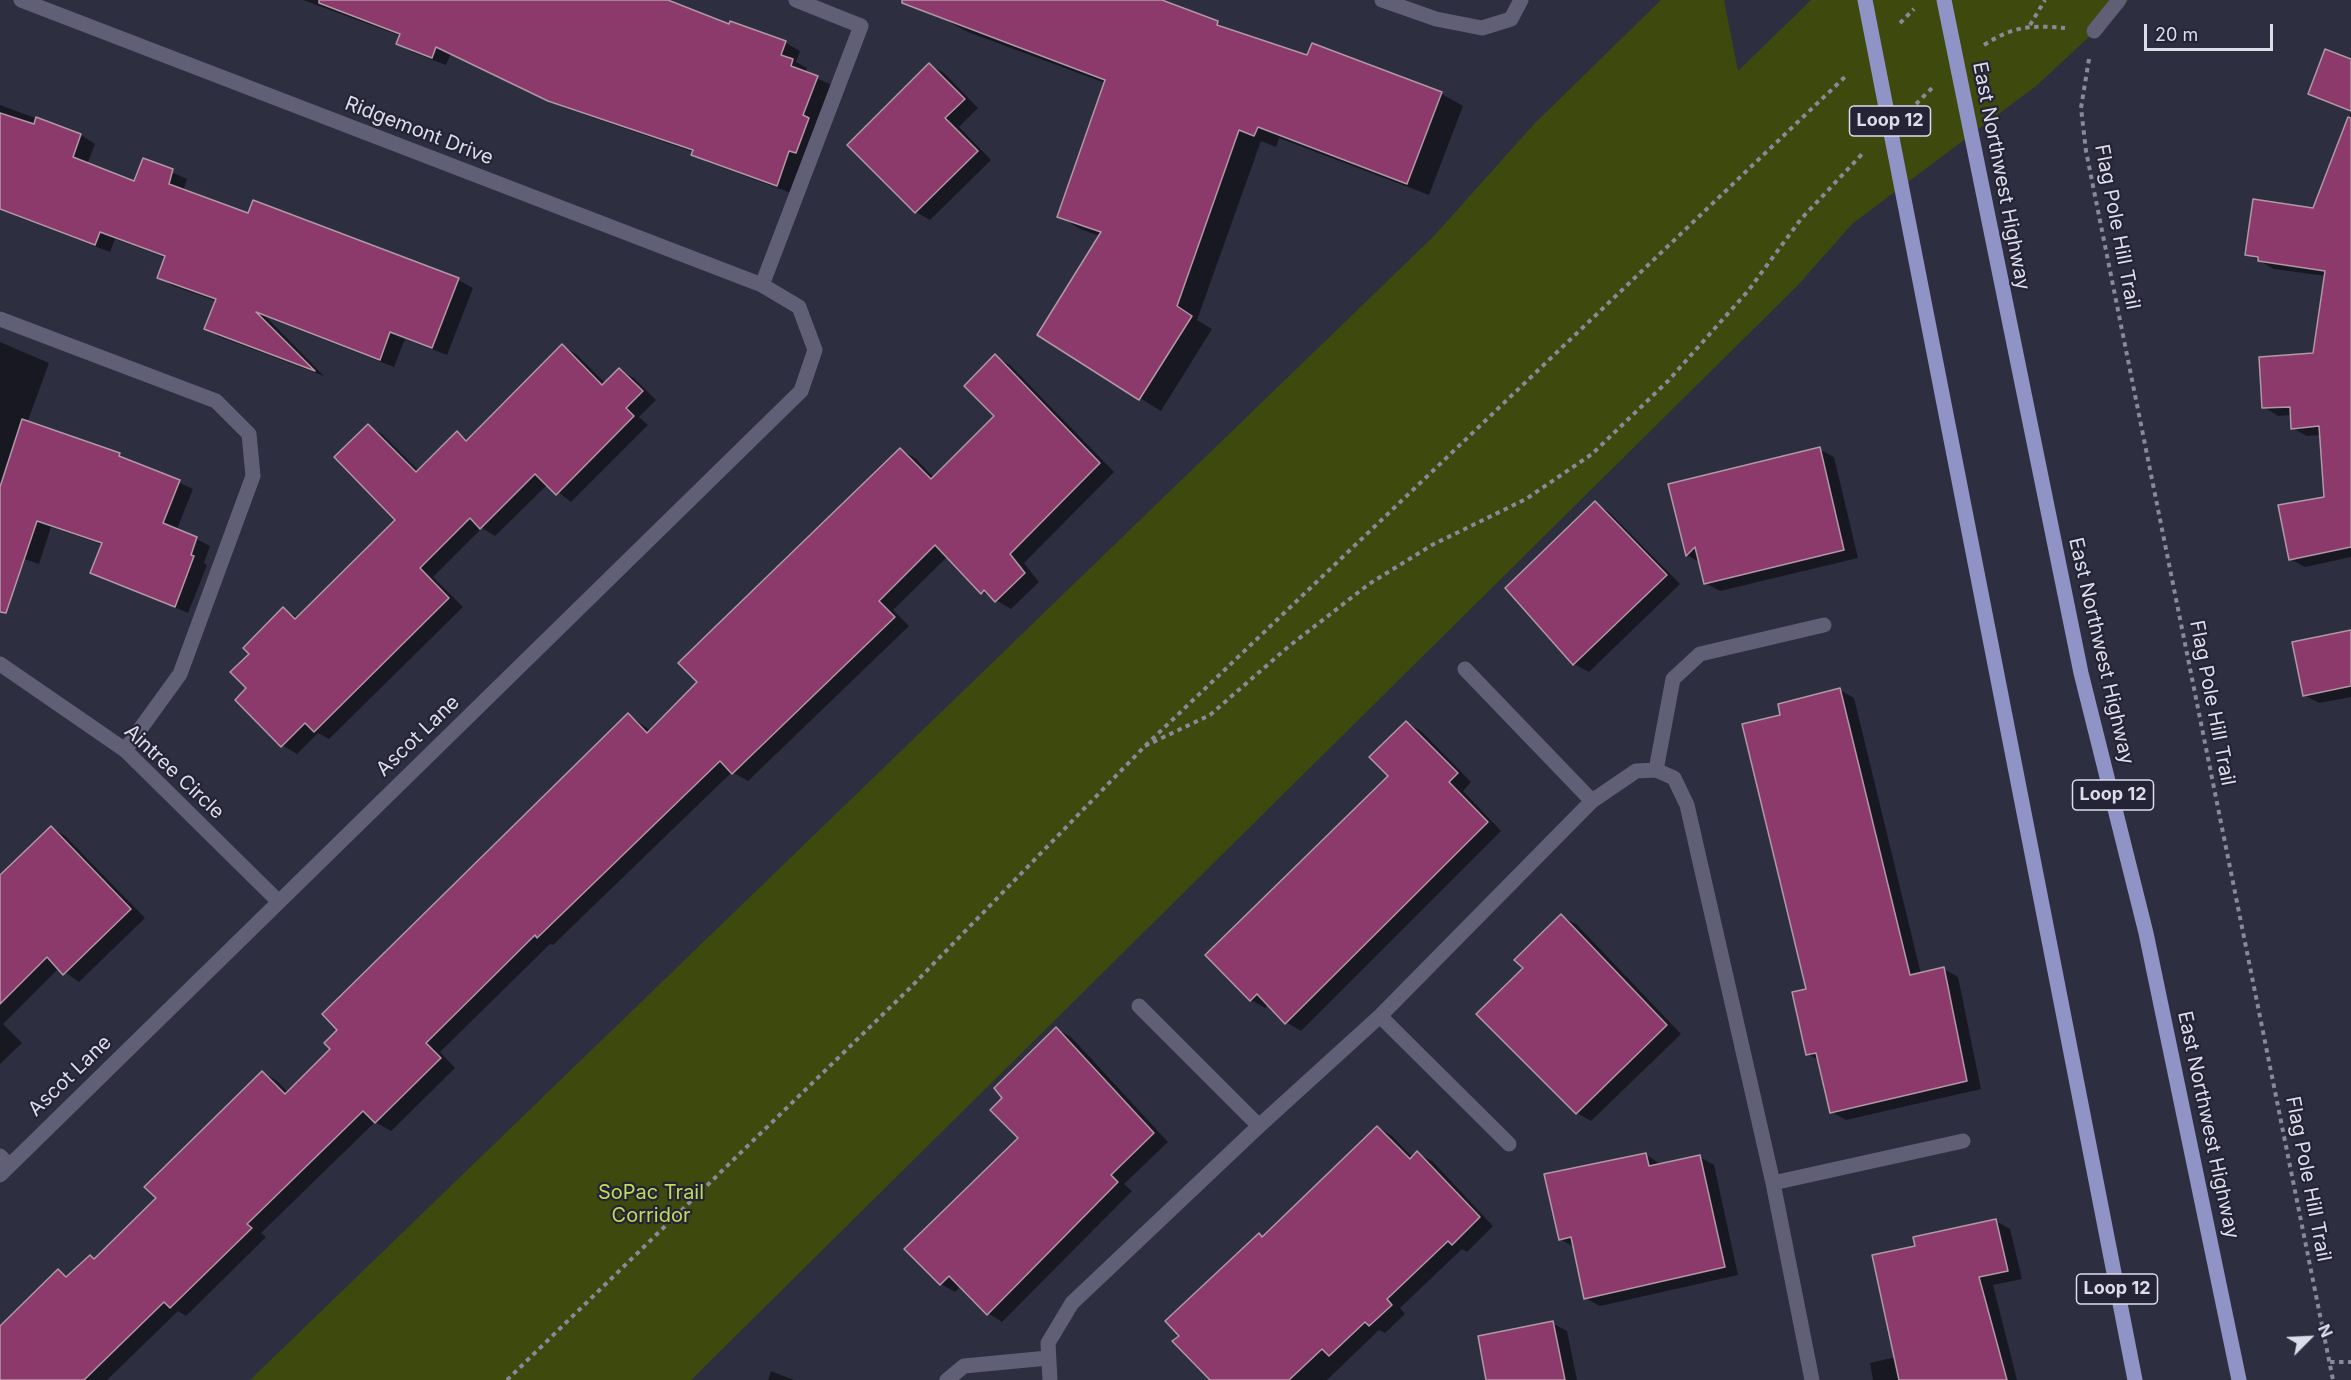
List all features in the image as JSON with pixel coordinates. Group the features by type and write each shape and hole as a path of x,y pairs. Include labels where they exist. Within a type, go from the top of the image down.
{"main road":[{"name":"Loop 12","path":"1865,0 2135,1380"},
{"name":"East Northwest Highway","path":"1944,0 2081,674 2146,933 2239,1380"}],"street":[{"name":"Ridgemont Drive","path":"21,0 762,285 799,307"},
{"path":"762,285 861,26 796,0"},
{"path":"1382,0 1436,19 1482,28 1511,19 1521,0"},
{"path":"2094,31 2119,0"},
{"name":"Ascot Lane","path":"3,1165 279,902 801,392 815,350 799,307"},
{"path":"0,319 216,401 249,434 253,476 180,674 125,750"},
{"path":"1656,770 1673,679 1700,654 1824,625"},
{"name":"Aintree Circle","path":"0,664 125,750 279,902"},
{"path":"1465,669 1592,801"},
{"path":"1050,1380 1048,1343 1072,1303 1258,1126 1380,1016 1592,801 1636,771 1656,770 1674,778 1687,805 1773,1183 1812,1380"},
{"path":"1139,1006 1258,1126"},
{"path":"1380,1016 1509,1144"},
{"path":"1773,1183 1963,1141"},
{"path":"947,1380 964,1366 1048,1358"}],"path":[{"path":"2030,25 2045,0"},
{"path":"1898,25 1915,8"},
{"path":"1982,47 1998,36 2030,25 2094,31"},
{"name":"Flag Pole Hill Trail","path":"2094,31 2081,108 2086,151 2333,1380"},
{"path":"507,1380 909,989 1145,746 1857,66"},
{"path":"1914,105 1940,81"},
{"path":"1145,746 1210,715 1288,647 1369,584 1432,545 1526,499 1592,454 1668,381 1748,291 1800,219 1872,144"},
{"path":"2330,1362 2351,1362"}],"green space":[{"name":"SoPac Trail Corridor","path":"1661,0 1724,0 1738,71 1811,0 2129,0 2036,86 1852,224 1798,285 691,1380 250,1380 1434,236 1534,124"}],"building":[{"path":"319,0 668,0 729,24 730,21 786,41 781,55 793,59 791,66 818,76 803,115 809,118 796,153 789,151 777,186 691,155 693,150 548,101 436,47 432,58 396,44 400,34 319,3"},
{"path":"902,0 1162,0 1218,21 1217,25 1307,55 1312,43 1442,92 1407,184 1258,127 1254,136 1239,130 1177,306 1192,316 1139,400 1037,335 1101,232 1057,217 1105,80 902,3"},
{"path":"2325,49 2351,59 2351,111 2308,94"},
{"path":"929,63 965,99 945,118 978,151 915,213 847,145"},
{"path":"0,113 34,124 36,117 81,134 73,157 134,181 143,158 173,169 169,184 248,213 253,200 459,278 432,348 390,332 380,360 256,312 315,371 204,329 216,299 157,278 165,256 100,232 95,245 0,209"},
{"path":"2348,117 2351,118 2351,547 2289,560 2278,505 2324,497 2319,426 2291,429 2290,407 2262,408 2259,357 2313,353 2325,271 2258,261 2258,257 2245,255 2253,199 2313,208"},
{"path":"562,344 602,385 619,368 643,391 626,408 634,416 556,495 535,474 480,529 470,518 420,568 449,598 314,732 305,723 281,747 235,700 246,688 230,672 249,654 243,648 283,607 295,619 395,520 334,457 368,424 416,472 457,431 466,441"},
{"path":"995,354 1100,463 1010,554 1025,573 995,602 984,590 981,594 935,545 879,601 895,617 732,774 720,761 537,938 535,935 426,1043 441,1058 375,1123 363,1111 247,1224 252,1228 170,1308 164,1302 84,1380 0,1380 0,1326 58,1269 66,1277 90,1255 94,1259 156,1198 144,1187 262,1071 285,1094 330,1049 324,1043 337,1030 322,1014 628,713 647,733 697,682 678,663 717,625 900,448 931,479 994,416 964,386"},
{"path":"22,419 120,453 119,456 180,480 163,523 197,537 191,555 194,556 175,607 90,573 102,543 37,521 6,613 0,612 0,487"},
{"path":"1820,447 1844,550 1704,584 1695,547 1686,556 1668,484"},
{"path":"1595,501 1667,575 1573,665 1505,588"},
{"path":"2351,630 2351,686 2303,696 2292,642"},
{"path":"1840,688 1910,975 1944,967 1967,1081 1830,1113 1816,1053 1806,1055 1792,992 1806,989 1742,724 1780,715 1778,704"},
{"path":"1406,721 1458,773 1449,782 1488,822 1285,1024 1257,994 1250,1001 1205,955 1388,776 1369,757"},
{"path":"51,826 131,909 63,975 47,957 0,1004 0,875"},
{"path":"1561,914 1667,1025 1576,1114 1476,1014 1523,968 1514,960"},
{"path":"1056,1027 1154,1133 1111,1175 1118,1182 987,1315 949,1276 940,1285 904,1249 1018,1138 990,1110 1002,1098 994,1088"},
{"path":"1377,1126 1410,1159 1417,1151 1480,1217 1452,1245 1448,1241 1387,1299 1392,1305 1369,1326 1365,1322 1329,1356 1322,1349 1289,1380 1210,1380 1172,1341 1179,1336 1165,1321 1259,1233 1262,1237"},
{"path":"1646,1153 1649,1166 1700,1155 1725,1267 1584,1299 1571,1237 1559,1240 1544,1174"},
{"path":"1996,1219 2008,1271 1979,1277 2007,1380 1899,1380 1872,1255 1915,1246 1913,1237"},
{"path":"1553,1321 1565,1380 1486,1380 1478,1336"}]}
